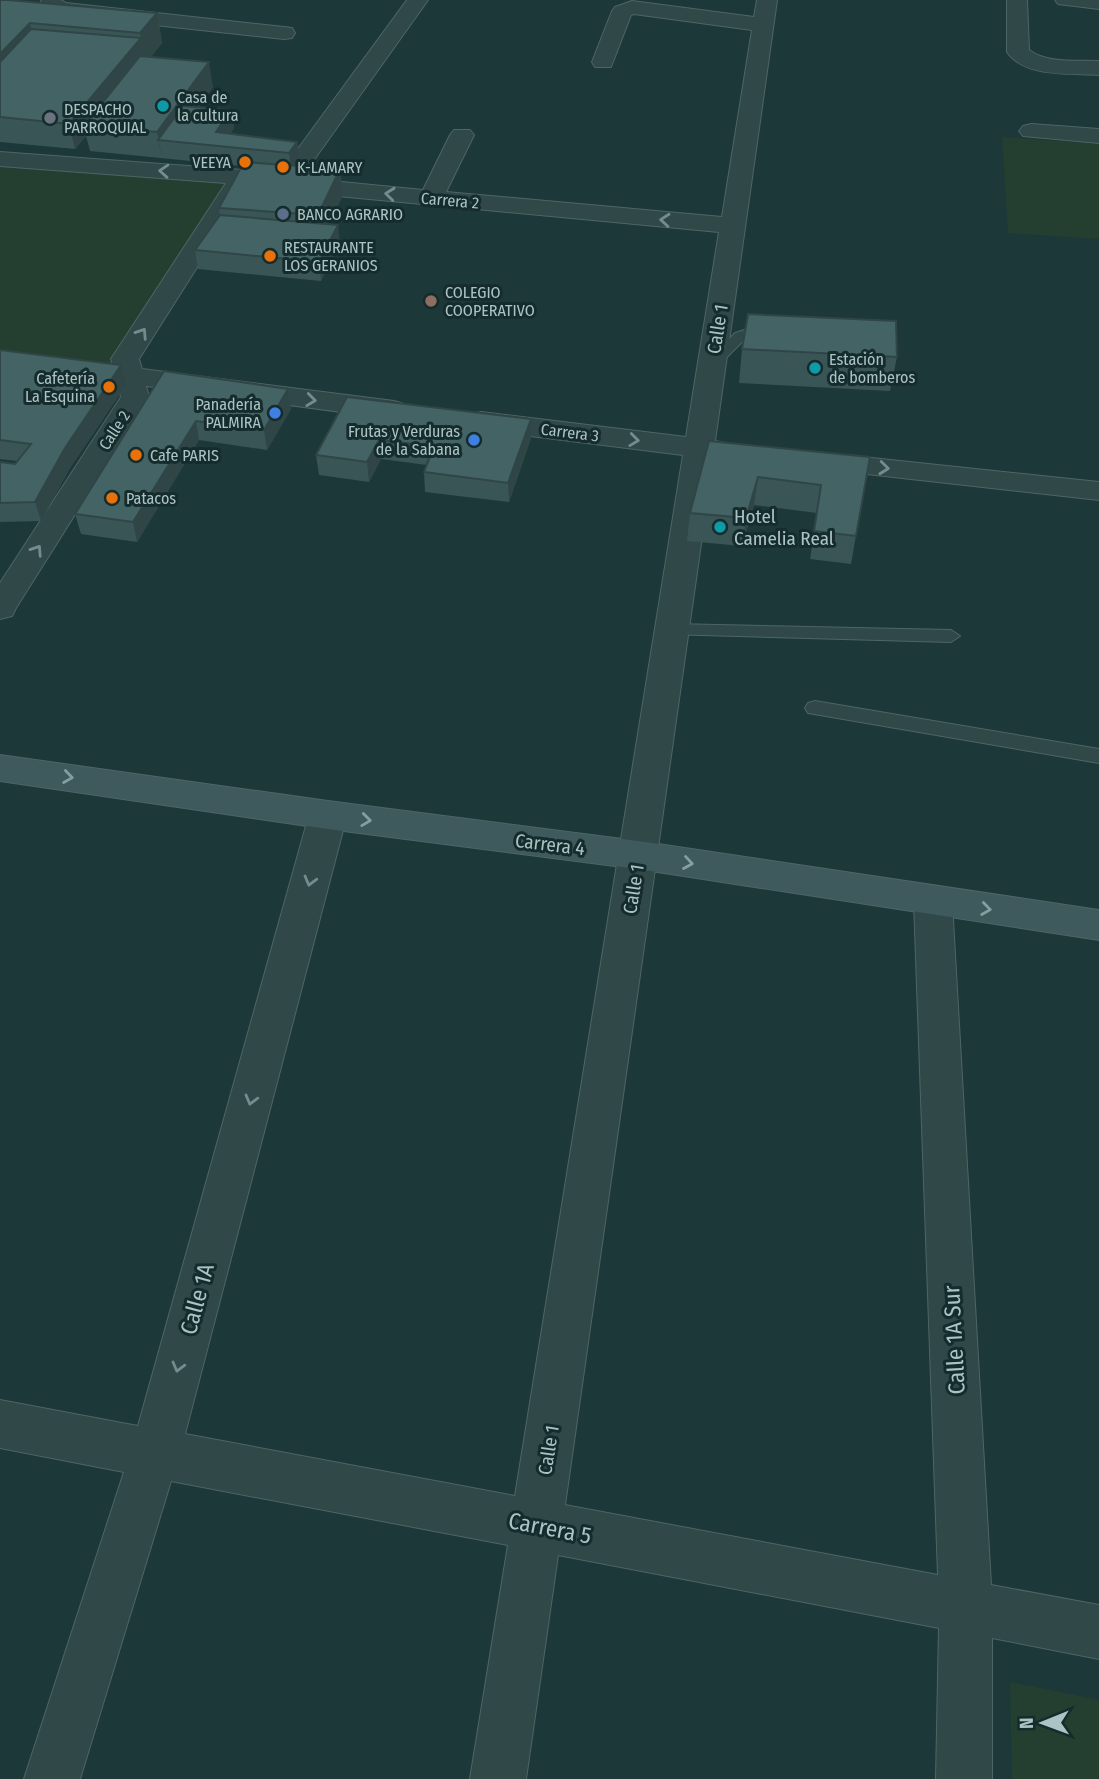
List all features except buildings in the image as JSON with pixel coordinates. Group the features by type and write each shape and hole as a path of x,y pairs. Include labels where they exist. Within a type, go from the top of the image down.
{"main road":[{"name":"Carrera 4","path":"0,768 328,815 638,855 933,902 1099,925"}],"street":[{"path":"51,0 50,4 62,9 284,33"},
{"path":"284,184 418,0"},
{"path":"1017,0 1018,52 1023,59 1099,68"},
{"path":"1065,0 1099,3"},
{"path":"603,62 622,11 632,7 765,13"},
{"name":"Calle 1","path":"498,1779 765,13"},
{"path":"1031,131 1099,136"},
{"path":"431,198 462,135"},
{"name":"Carrera 2","path":"0,159 242,177 284,184 733,226"},
{"name":"Calle 2","path":"0,608 135,397 125,359 242,177"},
{"name":"Carrera 3","path":"0,359 699,449 1099,491"},
{"name":"Calle 1A","path":"52,1779 155,1453 328,815"},
{"name":"Calle 1A Sur","path":"933,902 966,1607 964,1779"},
{"name":"Carrera 5","path":"0,1423 1099,1632"}],"lane":[{"path":"712,363 740,336 789,323"},
{"path":"672,630 951,636"},
{"path":"815,708 1099,756"}],"green space":[{"path":"1002,137 1099,144 1099,239 1008,233"},
{"path":"0,159 242,177 125,359 131,377 0,359"},
{"path":"1010,1682 1099,1700 1099,1779 1012,1779"}],"place":[{"name":"Casa de la cultura","path":"163,106"},
{"name":"DESPACHO PARROQUIAL","path":"50,118"},
{"name":"VEEYA","path":"245,162"},
{"name":"K-LAMARY","path":"283,167"},
{"name":"BANCO AGRARIO","path":"283,214"},
{"name":"RESTAURANTE LOS GERANIOS","path":"270,256"},
{"name":"COLEGIO COOPERATIVO","path":"431,301"},
{"name":"Estación de bomberos","path":"815,368"},
{"name":"Cafetería La Esquina","path":"109,387"},
{"name":"Panadería PALMIRA","path":"275,413"},
{"name":"Frutas y Verduras de la Sabana","path":"474,440"},
{"name":"Cafe PARIS","path":"136,455"},
{"name":"Patacos","path":"112,498"},
{"name":"Hotel Camelia Real","path":"720,527"}]}
